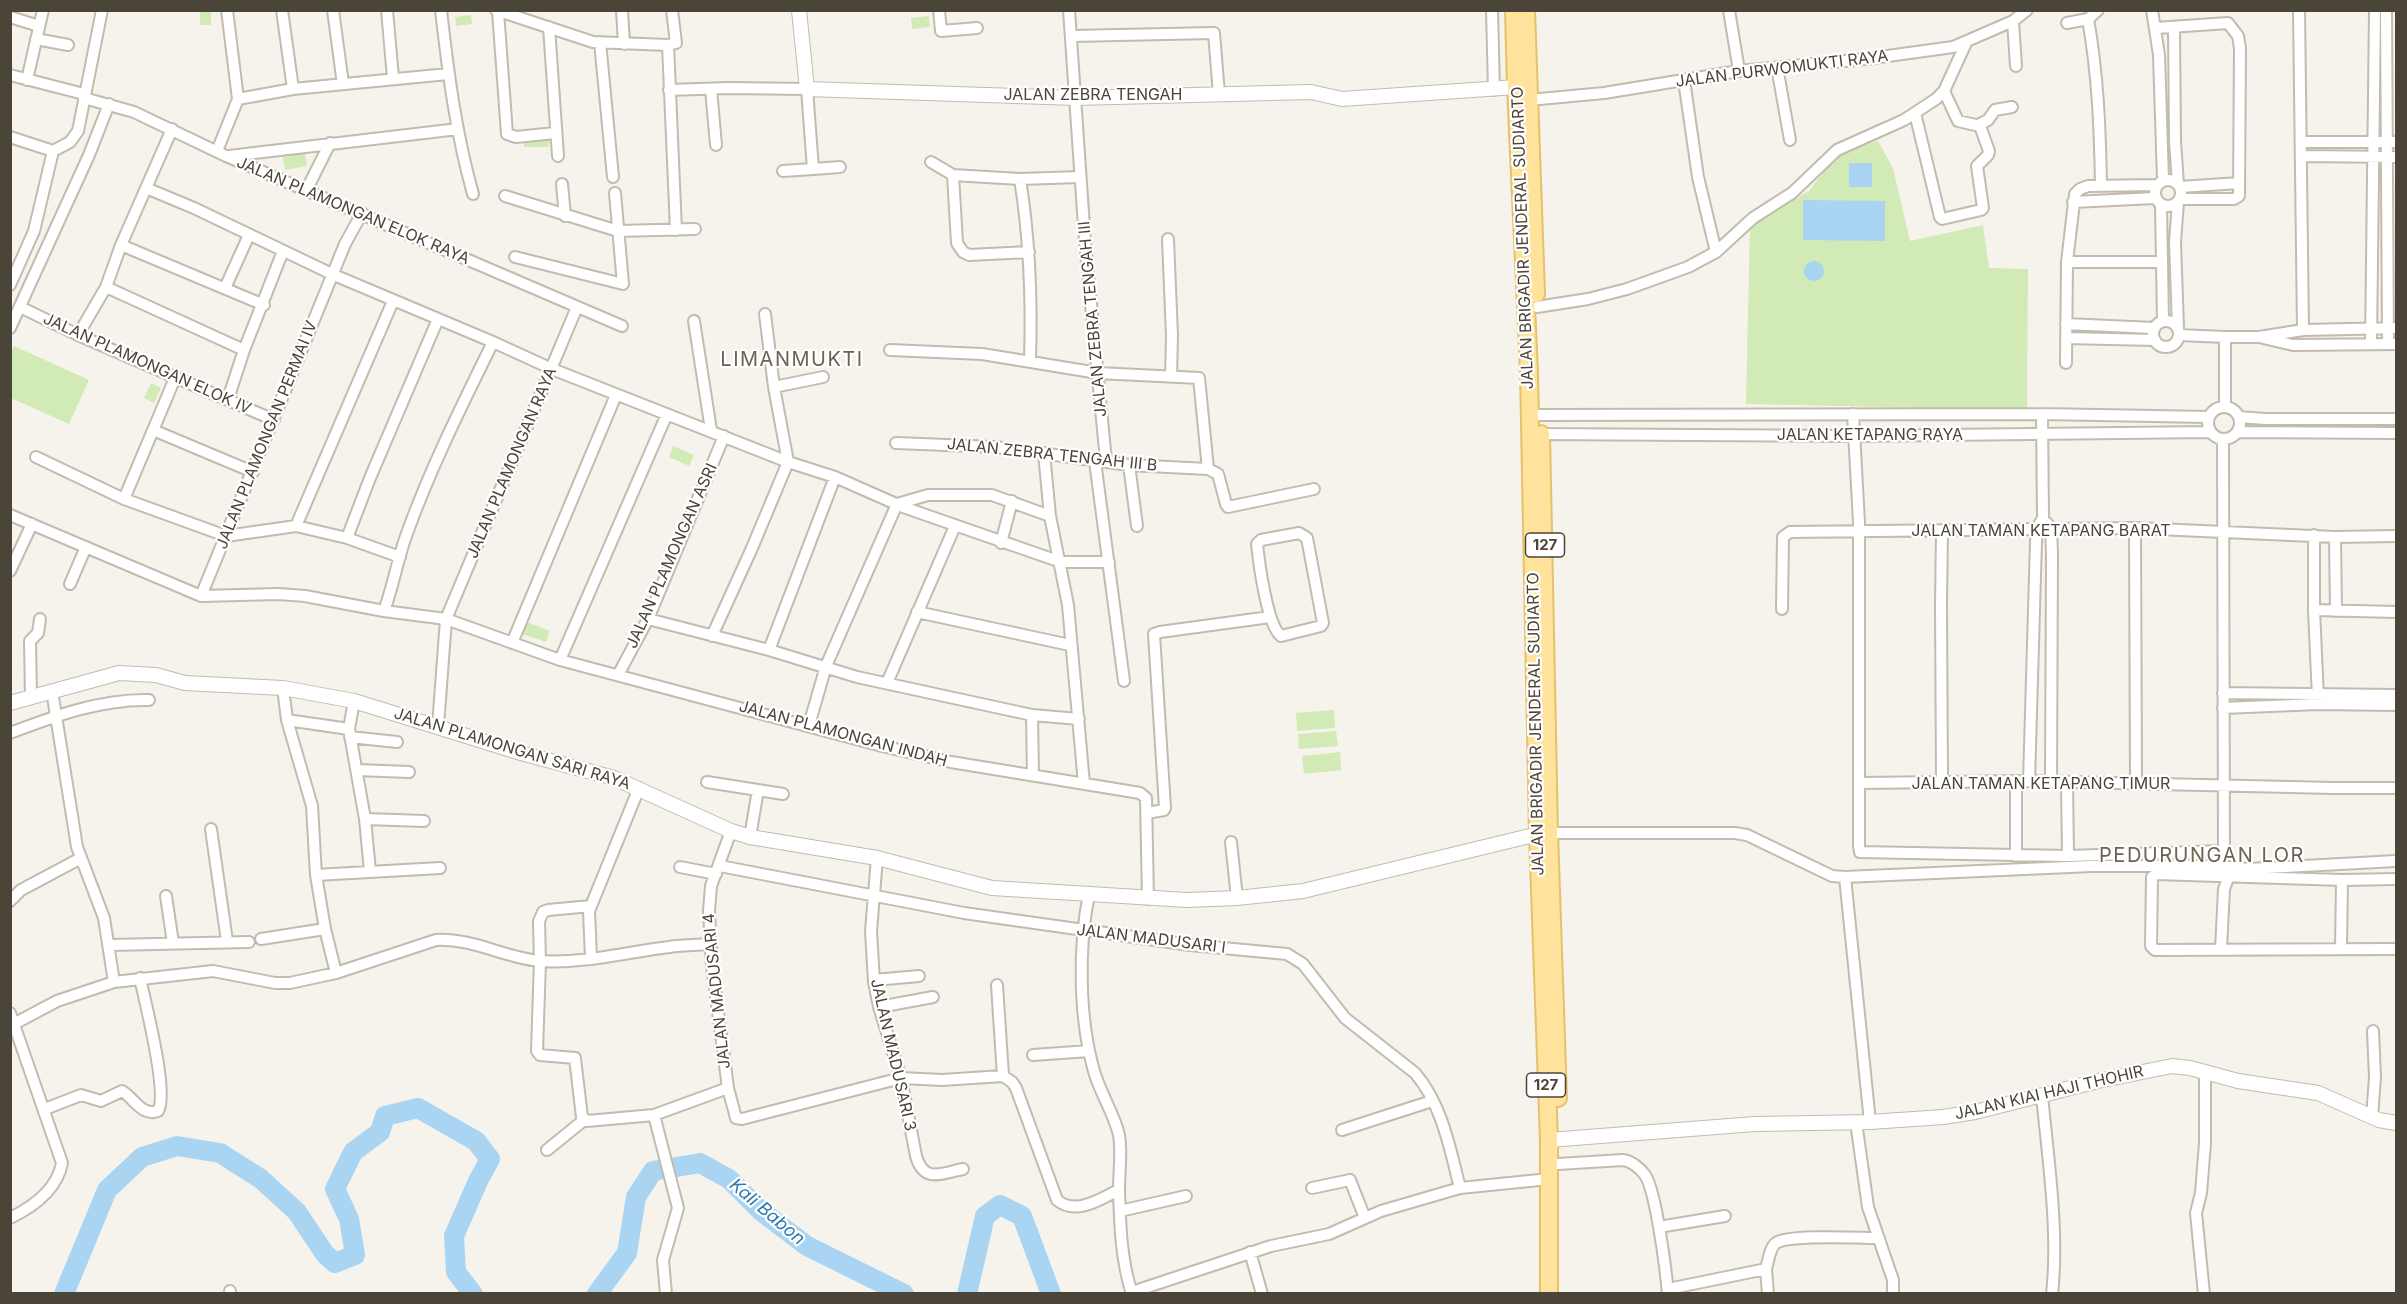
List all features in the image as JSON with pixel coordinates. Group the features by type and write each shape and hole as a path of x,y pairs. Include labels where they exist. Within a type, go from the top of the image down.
{"main road":[{"name":"JALAN BRIGADIR JENDERAL SUDIARTO","path":"1515,10 1516,87 1536,434 1544,834 1554,1140 1558,1164 1559,1293"},
{"name":"JALAN BRIGADIR JENDERAL SUDIARTO","path":"1526,10 1537,307 1535,415"},
{"name":"JALAN BRIGADIR JENDERAL SUDIARTO","path":"1550,1293 1549,1179 1554,1140"}],"street":[{"path":"27,80 43,10"},
{"path":"10,137 53,151 70,142 78,131 102,10"},
{"path":"227,10 238,99 222,154 458,129"},
{"path":"282,10 293,89"},
{"path":"333,10 343,84"},
{"path":"387,10 393,78"},
{"path":"441,10 448,74 473,194"},
{"path":"622,10 624,44"},
{"path":"555,133 516,137 507,134 497,11 600,42 668,45 676,43 672,10"},
{"path":"799,10 813,169"},
{"path":"939,10 940,31 977,28"},
{"name":"JALAN ZEBRA TENGAH III","path":"1069,10 1080,177 1098,373 1101,461 1109,562 1124,681"},
{"path":"1492,10 1494,90"},
{"path":"1729,10 1739,71"},
{"name":"JALAN PURWOMUKTI RAYA","path":"1529,100 1604,93 1739,71 1866,59 1953,47 2013,21 2027,10"},
{"path":"2067,23 2088,19 2098,10"},
{"path":"2152,10 2156,28 2160,183 2154,191 2158,201 2163,321"},
{"path":"2293,345 2303,330 2299,10"},
{"path":"2371,344 2374,10"},
{"path":"2178,332 2259,338 2293,345 2392,344 2392,141 2385,10"},
{"path":"10,17 39,26"},
{"path":"2088,19 2097,83 2101,186"},
{"path":"2013,21 2016,66"},
{"path":"2073,202 2158,201 2170,207 2179,193 2239,183 2241,80 2238,36 2228,23 2156,28"},
{"path":"549,27 558,156"},
{"path":"2154,328 2156,340 2162,346 2171,345 2178,332 2175,242 2179,193 2175,141 2174,28"},
{"path":"1071,36 1214,33 1219,94"},
{"path":"36,39 68,45"},
{"path":"600,42 613,177"},
{"path":"1537,307 1588,299 1627,289 1688,267 1716,252 1753,218 1792,193 1838,150 1886,129 1928,106 1944,91 1966,43"},
{"path":"668,45 676,230"},
{"path":"1777,67 1790,140"},
{"path":"238,99 293,89 448,74"},
{"name":"JALAN PLAMONGAN ELOK RAYA","path":"10,75 109,104 172,129 222,154 622,326"},
{"path":"1684,80 1698,177 1716,252"},
{"name":"JALAN ZEBRA TENGAH","path":"669,90 807,89 1076,98 1311,92 1342,99 1516,87"},
{"path":"711,89 716,145"},
{"path":"1944,91 1958,121 1978,125 1988,120 1995,110 2012,107"},
{"path":"10,328 109,104"},
{"path":"1915,113 1936,205 1942,219 1982,209 1977,166 1989,151 1978,125"},
{"path":"78,335 106,287 121,245 172,129"},
{"path":"2302,142 2392,141"},
{"path":"307,189 330,143"},
{"path":"10,285 34,231 53,151"},
{"path":"2302,156 2391,157"},
{"path":"931,162 953,175 1020,179 1080,177"},
{"path":"783,171 840,167"},
{"path":"953,175 957,243 963,252 969,255 1029,252"},
{"path":"1020,179 1026,219 1032,295 1030,361"},
{"path":"2066,363 2067,262 2075,194 2088,186 2160,183 2171,180 2179,193"},
{"path":"562,184 565,216"},
{"path":"146,188 194,208 333,275 552,369 788,462 836,477 897,504 1001,543 1061,562 1109,562"},
{"path":"515,257 623,284 615,193"},
{"path":"505,196 618,231 695,229"},
{"name":"JALAN PLAMONGAN PERMAI IV","path":"201,596 345,244 362,213"},
{"path":"34,231 51,238"},
{"path":"225,288 249,235"},
{"path":"1168,239 1172,336 1171,377"},
{"path":"121,245 264,304"},
{"path":"228,399 244,350 283,251"},
{"path":"10,253 23,256"},
{"path":"2067,262 2162,262"},
{"path":"106,287 244,350"},
{"path":"296,526 393,301"},
{"name":"JALAN PLAMONGAN ELOK IV","path":"20,307 78,335 274,420"},
{"name":"JALAN PLAMONGAN RAYA","path":"438,726 447,619 577,308"},
{"path":"712,636 753,548 788,462 774,387 765,314"},
{"path":"347,538 438,319"},
{"path":"694,321 711,430"},
{"path":"2066,324 2154,328 2163,321 2173,323 2178,332"},
{"path":"2259,338 2303,330 2392,328"},
{"path":"2303,330 2313,344"},
{"path":"2225,407 2226,337"},
{"path":"2066,338 2156,340"},
{"path":"384,611 394,584 405,538 432,469 493,342"},
{"path":"890,350 982,354 1098,373 1197,378 1202,382 1208,469 1218,474 1228,507 1314,489"},
{"path":"124,499 175,378"},
{"path":"774,387 823,378"},
{"path":"512,643 616,395"},
{"path":"2225,407 2234,410 2239,417 2238,432 2233,437 2223,440 2217,438 2209,432 2209,417 2213,410 2225,407"},
{"path":"560,660 667,414"},
{"path":"1586,414 1587,434"},
{"path":"1643,435 1645,414"},
{"path":"1661,435 1662,414"},
{"path":"1853,414 1859,532 1859,846 1862,852 2068,856 2224,851"},
{"path":"2029,781 2040,523 2042,414"},
{"name":"JALAN KETAPANG RAYA","path":"1535,415 2042,414 2209,417"},
{"path":"2239,417 2397,419"},
{"path":"2265,419 2265,432"},
{"path":"153,430 253,472"},
{"name":"JALAN KETAPANG RAYA","path":"1536,434 1855,436 2209,432"},
{"path":"2238,432 2397,434"},
{"name":"JALAN PLAMONGAN ASRI","path":"618,675 648,620 724,436"},
{"path":"2221,949 2225,871 2223,440"},
{"name":"JALAN ZEBRA TENGAH III B","path":"896,442 996,447 1129,465 1208,469"},
{"path":"1044,453 1050,516 1068,604 1084,784"},
{"path":"36,457 124,499 226,536 296,526 347,538 400,557"},
{"path":"1129,465 1137,526"},
{"path":"769,650 836,477"},
{"path":"897,504 928,495 992,495 1050,516"},
{"path":"1001,543 1012,501"},
{"path":"808,725 826,666 897,504"},
{"path":"10,514 201,596"},
{"name":"JALAN TAMAN KETAPANG BARAT","path":"1782,609 1784,535 1790,532 1942,531 2040,523 2051,528 2135,528 2335,537 2397,536"},
{"path":"10,571 32,525"},
{"path":"887,683 955,526"},
{"path":"2051,528 2051,782"},
{"path":"2135,528 2136,784"},
{"path":"1942,531 1942,783"},
{"path":"1303,534 1307,538 1323,623 1321,626 1281,636 1277,633 1270,617 1257,544 1261,540 1303,534"},
{"path":"2314,536 2314,610 2318,699"},
{"path":"2335,537 2336,610"},
{"path":"70,584 86,547"},
{"name":"JALAN PLAMONGAN INDAH","path":"201,596 296,595 325,598 384,611 447,619 560,660 934,759 1140,793 1146,798 1147,813"},
{"path":"2314,610 2397,612"},
{"path":"917,612 1070,645"},
{"path":"1148,899 1147,813 1165,808 1154,634 1270,617"},
{"path":"32,697 30,647 32,638 38,633 40,619"},
{"path":"648,620 769,650 887,683 1032,715 1079,718"},
{"path":"2033,645 2051,645"},
{"path":"2032,669 2052,669"},
{"name":"JALAN PLAMONGAN SARI RAYA","path":"10,703 119,673 156,675 185,683 283,688 438,726 521,753 614,778 731,831 750,837 877,858 992,888 1148,899 1237,898 1321,887 1544,834"},
{"path":"283,688 286,720 312,806 316,875 325,929 336,973"},
{"path":"52,691 77,847 104,918 114,982"},
{"path":"2223,693 2397,705"},
{"path":"2223,708 2318,699 2397,695"},
{"path":"10,733 57,715 129,700 149,700"},
{"path":"353,705 349,729 365,819 370,871"},
{"path":"1032,715 1033,775"},
{"path":"286,720 349,729 397,742"},
{"path":"357,770 409,772"},
{"name":"JALAN TAMAN KETAPANG TIMUR","path":"1859,783 2029,781 2397,788"},
{"path":"707,782 783,794"},
{"path":"2016,782 2016,856"},
{"path":"2067,783 2068,856"},
{"path":"591,958 589,914 591,906 639,788"},
{"path":"750,837 758,790"},
{"path":"365,819 424,821"},
{"path":"211,829 226,941"},
{"name":"JALAN MADUSARI 4","path":"731,831 709,897 711,944 728,1088 736,1118 742,1119 901,1078"},
{"path":"1544,834 1726,832 1747,835 1826,873 1845,877 2092,866 2225,871 2342,880 2397,879"},
{"path":"1231,842 1237,898"},
{"path":"10,901 21,890 81,858"},
{"name":"JALAN MADUSARI 3","path":"877,858 871,931 873,980 901,1078 920,1167 927,1174 932,1175 963,1169"},
{"path":"2397,861 2156,874 2152,876 2151,946 2155,950 2341,948 2397,950"},
{"name":"JALAN MADUSARI I","path":"680,867 718,870 873,894 964,913 1084,920 1190,945 1287,954 1294,957 1309,971 1345,1018 1422,1081 1446,1132 1460,1188"},
{"path":"316,875 440,868"},
{"path":"1845,877 1863,1122 1866,1198 1893,1280 1893,1293"},
{"path":"2341,948 2342,880"},
{"path":"1089,894 1084,920 1082,969 1089,1051 1098,1085 1119,1134 1123,1259 1132,1293 1250,1252 1329,1234 1365,1218 1460,1188 1549,1179"},
{"path":"166,896 173,943"},
{"path":"584,1120 575,1058 540,1055 537,1051 539,921 543,912 591,906"},
{"path":"261,939 325,929"},
{"path":"10,1218 42,1197 56,1179 62,1160 12,1021 57,1001 114,982 213,971 275,983 290,983 336,973 436,940 451,939 540,961 591,958 672,946 711,944"},
{"path":"109,945 249,942"},
{"path":"873,980 919,976"},
{"path":"45,1109 81,1095 102,1101 122,1091 145,1110 153,1113 158,1111 162,1101 155,1050 140,978"},
{"path":"997,985 1003,1076"},
{"path":"879,1007 933,997"},
{"path":"2372,1117 2375,1077 2373,1030"},
{"path":"1034,1055 1089,1051"},
{"name":"JALAN KIAI HAJI THOHIR","path":"1554,1140 1755,1124 1923,1119 1975,1112 2153,1069 2180,1066 2238,1081 2318,1093 2372,1117 2397,1123"},
{"path":"2204,1293 2196,1213 2201,1193 2205,1143 2205,1072"},
{"path":"901,1078 942,1080 1003,1076 1012,1082 1016,1089 1057,1200 1067,1207 1082,1207 1119,1190"},
{"path":"547,1150 584,1120 654,1115 728,1088"},
{"path":"2042,1096 2055,1270 2052,1293"},
{"path":"1342,1130 1432,1101"},
{"path":"654,1115 678,1208 663,1260 666,1293"},
{"path":"1558,1164 1623,1160 1631,1163 1647,1178 1659,1227 1668,1291 1766,1269"},
{"path":"1312,1188 1350,1180 1365,1218"},
{"path":"1120,1211 1186,1196"},
{"path":"1659,1227 1725,1216"},
{"path":"1768,1293 1766,1269 1773,1246 1778,1242 1812,1238 1879,1238"},
{"path":"1250,1252 1263,1293"}],"green space":[{"path":"200,11 211,11 211,25 200,25"},
{"path":"471,15 472,24 456,26 455,17"},
{"path":"929,16 930,27 912,29 911,18"},
{"path":"524,139 549,140 549,147 524,147"},
{"path":"1878,141 1893,168 1910,241 1983,225 1989,268 2028,269 2027,410 1746,404 1750,226 1809,191 1839,152"},
{"path":"305,153 307,166 285,170 283,157"},
{"path":"14,346 89,380 69,424 11,398 11,353"},
{"path":"151,383 161,388 154,403 144,398"},
{"path":"673,446 694,455 689,466 669,457"},
{"path":"527,622 550,631 546,642 522,634"},
{"path":"1334,710 1335,728 1297,731 1296,713"},
{"path":"1336,731 1338,746 1299,749 1298,734"},
{"path":"1340,752 1341,770 1304,774 1302,756"}],"water":[{"path":"1849,163 1872,163 1872,187 1849,187"},
{"path":"1803,200 1885,201 1885,241 1803,240"},
{"path":"1814,261 1821,264 1824,271 1821,278 1814,281 1807,278 1804,271 1807,264"}],"waterway":[{"name":"Kali Babon","path":"64,1294 107,1190 142,1157 177,1146 220,1153 261,1179 297,1212 325,1254 335,1263 355,1255 349,1219 335,1189 353,1152 380,1132 385,1116 418,1108 476,1141 490,1159 454,1236 456,1272 473,1294"},
{"name":"Kali Babon","path":"597,1294 627,1253 636,1197 653,1171 700,1163 729,1179 761,1211 807,1246 904,1294"},
{"name":"Kali Babon","path":"967,1294 985,1216 1000,1205 1022,1216 1051,1294"}],"district":[{"name":"LIMANMUKTI","path":"792,360"},
{"name":"PEDURUNGAN LOR","path":"2202,856"}]}
